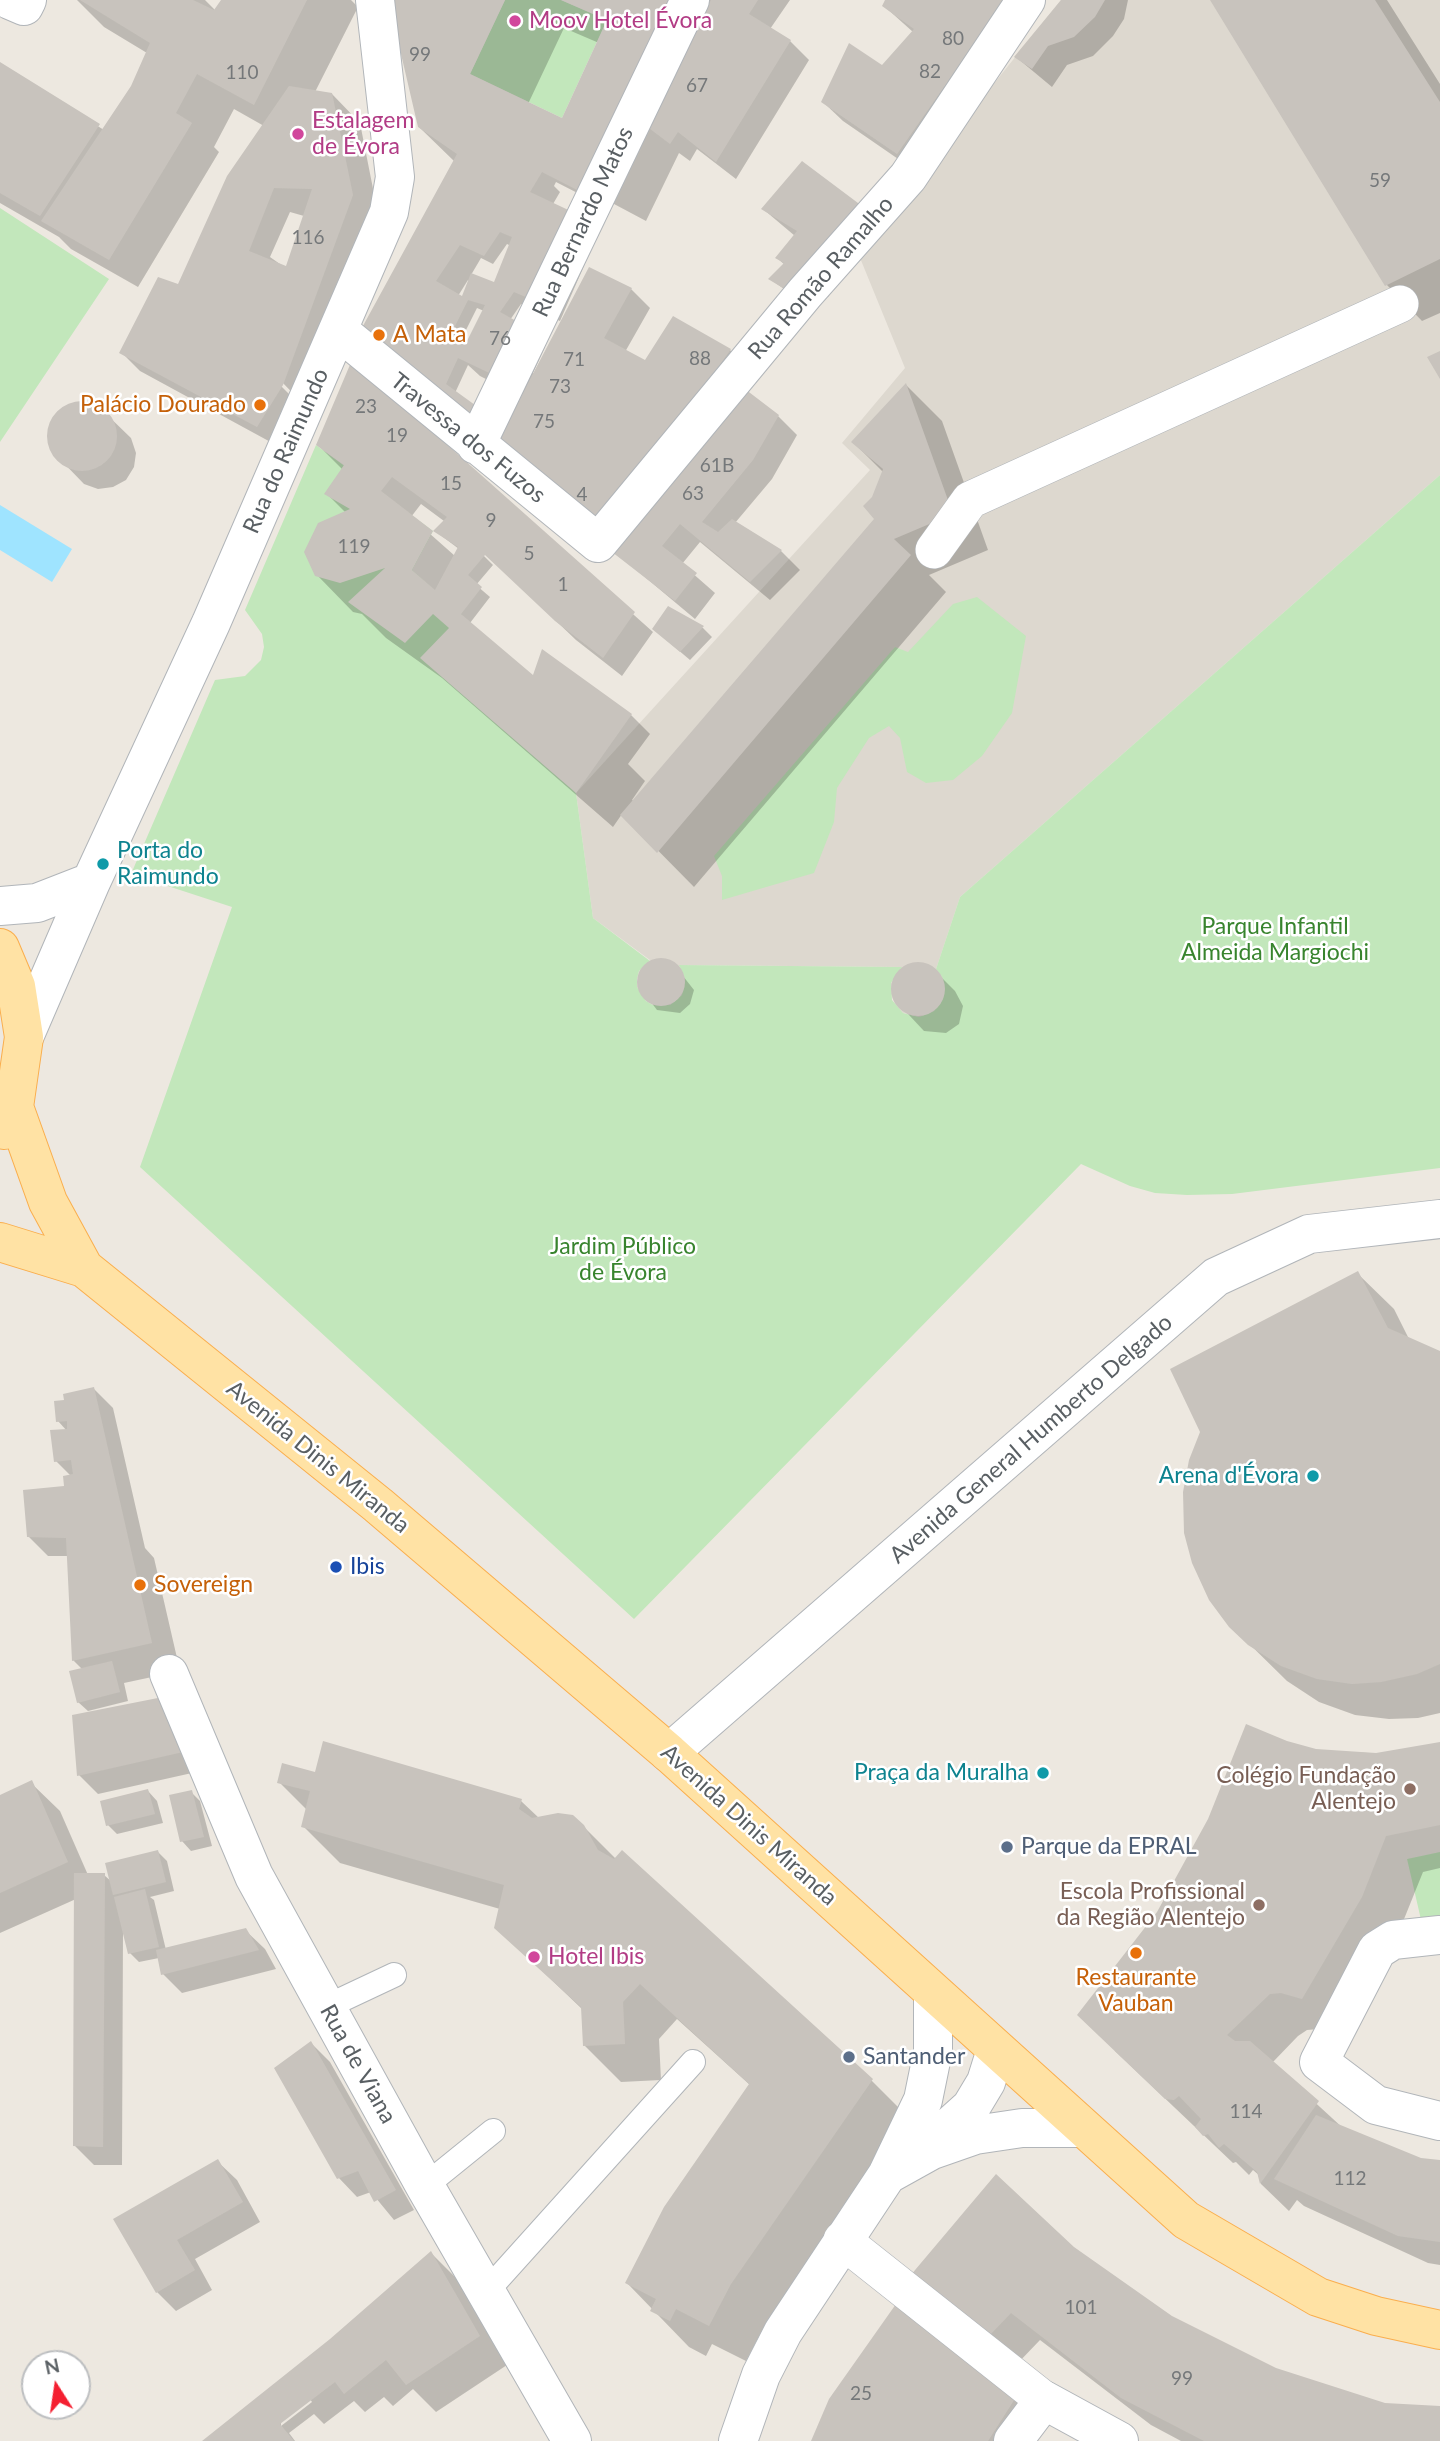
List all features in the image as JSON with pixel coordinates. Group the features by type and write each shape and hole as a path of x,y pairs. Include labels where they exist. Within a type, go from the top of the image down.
{"main road":[{"path":"0,948 16,986 24,1037 7,1123"},
{"name":"Avenida Dinis Miranda","path":"7,1123 84,1268"},
{"name":"Avenida Dinis Miranda","path":"0,1242 84,1268 378,1506 669,1753 1186,2220 1318,2297 1376,2316 1440,2330"}],"street":[{"path":"10,0 24,6 27,0"},
{"name":"Rua do Raimundo","path":"24,1037 91,883 205,635 389,212 395,177 375,0"},
{"name":"Rua Bernardo Matos","path":"476,445 690,0"},
{"name":"Rua Romão Ramalho","path":"598,543 805,293 908,177 1026,0"},
{"path":"934,550 970,500 1400,304"},
{"name":"Travessa dos Fuzos","path":"339,331 598,543"},
{"path":"0,906 37,903 91,883"},
{"name":"Avenida General Humberto Delgado","path":"669,1753 1216,1277 1309,1234 1440,1219"},
{"name":"Rua de Viana","path":"169,1674 254,1876 425,2186 572,2441"},
{"path":"1440,1935 1392,1940 1377,1950 1319,2062 1376,2105 1440,2121"},
{"path":"738,2441 761,2375 783,2332 887,2175 923,2100 933,2051 933,1994"},
{"path":"887,2175 940,2136 971,2107 986,2082 996,2050"},
{"path":"887,2175 932,2150 975,2135 1022,2129 1082,2127"},
{"path":"842,2240 1044,2400 1118,2441"},
{"path":"1013,2441 1044,2400"}],"lane":[{"path":"326,2007 394,1975"},
{"path":"486,2292 693,2062"},
{"path":"425,2186 493,2131"}],"shaded area":[{"path":"1061,0 1440,0 1440,475 960,897 936,969 942,977 944,996 934,1011 919,1017 903,1013 896,1007 890,992 891,983 901,967 680,965 685,979 682,995 670,1005 653,1005 646,1001 637,987 639,971 650,960 593,918 576,793 870,470 842,443 905,368 858,253"}],"green space":[{"path":"505,0 561,0 607,20 562,118 470,74"},
{"path":"0,208 109,279 0,442"},
{"name":"Jardim Público de Évora","path":"316,445 433,531 412,570 461,614 576,793 593,918 650,961 639,971 637,979 637,987 646,1001 653,1005 670,1005 682,995 685,979 679,965 902,967 891,983 892,1000 903,1013 919,1017 934,1011 944,996 942,977 936,969 960,897 1440,475 1440,1168 1232,1194 1187,1195 1155,1193 1130,1186 1081,1164 634,1619 140,1167 232,907 131,874 215,680 245,676 261,660 264,647 262,634 245,610"},
{"path":"977,597 1026,636 1012,713 982,756 953,780 926,783 907,772 900,738 889,726 869,738 837,788 834,822 814,873 722,900 722,876 714,856 895,647 908,652 953,604"},
{"path":"1440,1852 1440,1920 1422,1924 1407,1859"}],"water":[{"path":"0,505 72,549 52,582 0,550"}],"building":[{"path":"80,0 193,0 214,10 221,0 307,0 254,105 197,74 176,113 192,123 109,260 41,221 131,86 150,43"},
{"path":"394,0 505,0 470,74 562,118 607,20 561,0 683,0 587,195 542,172 530,192 579,215 540,303 514,292 500,312 527,327 502,379 458,358 446,384 486,413 475,436 358,335 457,154 418,127 398,41","holes":["500,232 512,237 494,282 471,273 462,296 436,281 460,245 484,256","468,300 485,305 467,341 451,334"]},
{"path":"711,0 758,0 749,14 791,40 716,162 678,132 670,144 645,125"},
{"path":"885,0 1005,0 897,154 821,102 849,43 882,65 914,29 882,6"},
{"path":"1061,0 1105,0 1095,17 1074,37 1048,46 1032,69 1014,57"},
{"path":"1210,0 1375,0 1440,102 1440,259 1385,286"},
{"path":"0,62 100,124 40,216 0,193"},
{"path":"289,86 332,93 353,195 283,385 257,427 119,353 158,277 178,284 227,176","holes":["274,188 312,189 286,266 249,251"]},
{"path":"802,161 862,206 788,291 768,279 784,263 775,258 797,231 761,209"},
{"path":"589,267 632,288 604,338 645,360 673,316 731,349 601,531 494,448"},
{"path":"1440,351 1440,379 1427,357"},
{"path":"352,360 635,612 603,658 555,621 485,555 468,575 482,587 461,614 533,675 542,649 632,714 576,793 420,658 449,628 433,614 405,643 348,602 385,568 340,583 315,576 304,552 318,523 350,509 324,494 344,465 316,445","holes":["392,477 447,517 433,531 381,491","433,531 458,547 435,590 412,570"]},
{"path":"906,383 953,514 894,539 911,555 657,853 620,815 874,519 863,506 872,497 883,469 851,442"},
{"path":"741,386 779,415 753,460 702,522 718,532 732,519 782,550 750,582 680,524 662,546 697,573 675,601 612,552"},
{"path":"82,401 101,407 111,417 117,436 111,455 101,465 82,471 63,465 53,455 47,436 53,417 63,407"},
{"path":"668,606 704,626 680,652 652,629"},
{"path":"661,958 678,965 685,982 678,999 661,1006 644,999 637,982 644,965"},
{"path":"918,962 937,970 945,989 937,1008 918,1016 899,1008 891,989 899,970"},
{"name":"Arena d'Évora","path":"1358,1271 1388,1328 1440,1351 1440,1664 1417,1674 1381,1682 1352,1684 1317,1679 1281,1666 1248,1645 1229,1627 1209,1600 1192,1563 1184,1533 1183,1492 1189,1460 1200,1432 1170,1369"},
{"path":"94,1387 152,1643 72,1661 66,1538 27,1537 23,1490 64,1486 63,1476 73,1474 71,1460 54,1462 50,1430 67,1429 67,1421 56,1422 54,1401 64,1400 63,1394"},
{"path":"112,1661 120,1692 77,1703 69,1671"},
{"path":"168,1696 183,1752 77,1776 72,1715"},
{"name":"Escola Profissional da Região Alentejo","path":"1246,1724 1287,1741 1316,1749 1376,1753 1440,1742 1440,1825 1386,1836 1362,1897 1302,1999 1281,1993 1270,1994 1227,2035 1235,2041 1250,2041 1319,2101 1260,2184 1257,2172 1224,2144 1219,2148 1208,2134 1203,2136 1195,2127 1201,2119 1179,2096 1174,2100 1165,2099 1077,2015 1157,1912 1208,1819"},
{"path":"323,1741 522,1799 519,1809 532,1818 558,1813 573,1815 584,1825 598,1850 614,1859 622,1850 873,2079 731,2284 709,2326 676,2309 670,2321 650,2311 656,2299 625,2283 664,2207 749,2084 640,1984 623,2002 625,2044 583,2046 581,2007 494,1928 504,1885 301,1827 310,1791 277,1783 282,1763 315,1772"},
{"path":"32,1780 68,1862 0,1893 0,1795"},
{"path":"148,1789 155,1814 106,1826 100,1801"},
{"path":"192,1790 204,1837 180,1842 169,1795"},
{"path":"158,1850 166,1882 113,1895 105,1863"},
{"path":"74,1873 105,1873 103,2147 73,2146"},
{"path":"145,1889 159,1947 128,1954 114,1897"},
{"path":"246,1928 259,1950 161,1975 156,1950"},
{"path":"311,2041 396,2190 374,2202 358,2171 337,2179 274,2068"},
{"path":"1316,2115 1421,2158 1440,2160 1440,2242 1398,2236 1274,2179"},
{"path":"218,2159 243,2202 177,2240 195,2270 156,2293 113,2219"},
{"path":"996,2174 1074,2247 1172,2316 1276,2368 1385,2403 1440,2406 1440,2441 1204,2441 1121,2398 1011,2313 988,2337 910,2276"},
{"path":"431,2251 480,2336 406,2385 386,2360 344,2394 335,2382 280,2424 294,2441 202,2441 330,2339"},
{"path":"896,2304 1016,2397 988,2441 811,2441 829,2399"}],"place":[{"name":"Moov Hotel Évora","path":"515,21"},
{"name":"Estalagem de Évora","path":"298,134"},
{"name":"A Mata","path":"379,335"},
{"name":"Palácio Dourado","path":"260,405"},
{"name":"Porta do Raimundo","path":"103,864"},
{"name":"Arena d'Évora","path":"1313,1476"},
{"name":"Ibis","path":"336,1567"},
{"name":"Sovereign","path":"140,1585"},
{"name":"Praça da Muralha","path":"1043,1773"},
{"name":"Colégio Fundação Alentejo","path":"1410,1789"},
{"name":"Parque da EPRAL","path":"1007,1847"},
{"name":"Escola Profissional da Região Alentejo","path":"1259,1905"},
{"name":"Restaurante Vauban","path":"1136,1953"},
{"name":"Hotel Ibis","path":"534,1957"},
{"name":"Santander","path":"849,2057"}],"park label":[{"name":"Parque Infantil Almeida Margiochi","path":"1275,940"}]}
